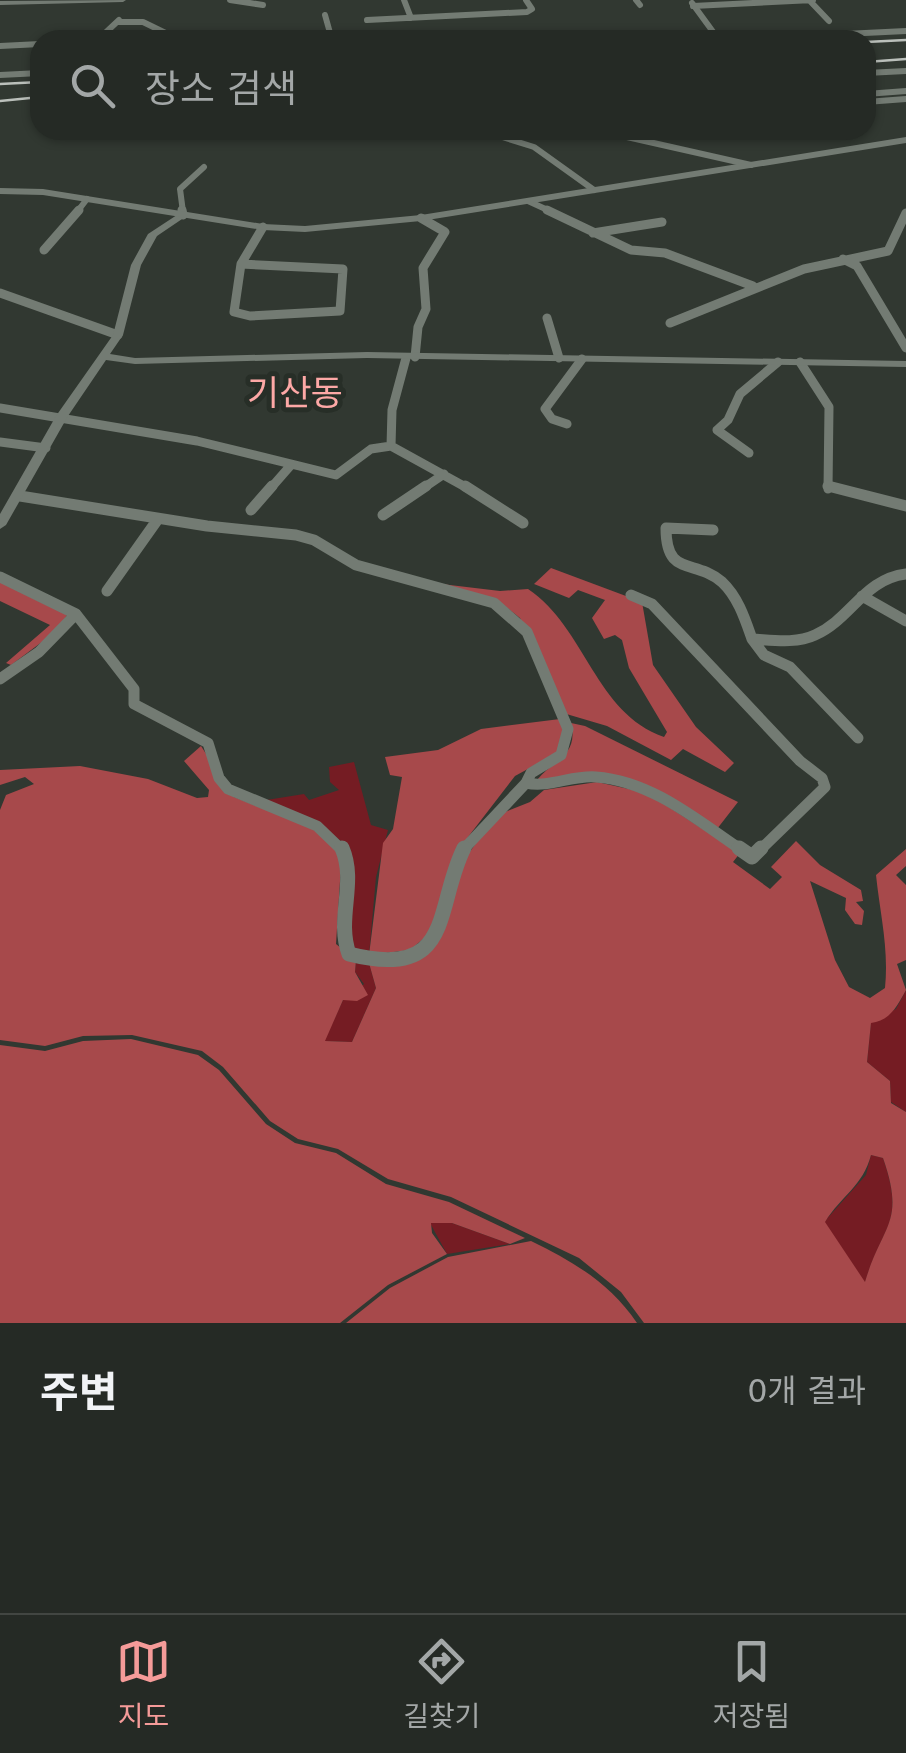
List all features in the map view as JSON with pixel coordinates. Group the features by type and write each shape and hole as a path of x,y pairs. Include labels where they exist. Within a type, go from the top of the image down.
{"main road":[{"path":"0,190 88,199 264,227 305,229 421,218 906,140"}],"street":[{"path":"0,3 123,0"},
{"path":"230,0 263,5"},
{"path":"404,0 411,18"},
{"path":"367,20 444,12 531,11 526,0"},
{"path":"691,3 811,0 829,20"},
{"path":"691,3 712,30"},
{"path":"325,16 329,30"},
{"path":"108,30 118,21 143,22 159,30"},
{"path":"876,32 906,31"},
{"path":"0,46 30,44"},
{"path":"876,77 906,71"},
{"path":"0,75 30,74"},
{"path":"876,85 883,92"},
{"path":"876,93 906,91"},
{"path":"876,101 906,99"},
{"path":"512,140 534,147 594,190"},
{"path":"654,140 751,165"},
{"path":"0,525 20,496 62,416 118,335 136,265 153,234 183,216 180,189 204,167"},
{"path":"44,250 63,233 88,199"},
{"path":"528,201 630,250 665,253 753,286"},
{"path":"670,323 753,286 843,259 888,251 906,213"},
{"path":"391,446 392,410 426,310 419,282 432,247 444,232 421,218"},
{"path":"593,233 662,222"},
{"path":"242,264 344,269 340,312 238,316 234,299 242,264 264,227"},
{"path":"843,259 857,266 906,348"},
{"path":"0,293 118,335"},
{"path":"547,318 559,358"},
{"path":"105,356 135,360 410,357 906,364"},
{"path":"567,424 552,419 545,409 582,359"},
{"path":"750,453 717,430 728,420 740,394 778,362"},
{"path":"800,362 829,407 828,489 906,506"},
{"path":"0,408 197,441 336,475 371,449 391,446 523,524"},
{"path":"0,442 46,448"},
{"path":"251,510 291,464"},
{"path":"382,515 444,474"},
{"path":"0,576 76,614 134,689 134,704 208,743 219,778 228,789 324,829 340,842 350,857 342,928 350,954 393,960 418,952 440,930 451,874 475,832 519,797 531,772 561,754 568,729 527,632 516,618 475,596 356,565 314,540 296,535 158,519 20,496"},
{"path":"107,591 158,519"},
{"path":"713,530 666,528 666,549 681,567 708,570 730,588 744,610 752,639 764,655 790,668 858,738"},
{"path":"752,639 798,640 817,634 886,574 906,574"},
{"path":"526,783 539,787 592,776 642,787 752,857 825,788 822,778 800,761 652,604 631,595"},
{"path":"862,596 906,621"},
{"path":"0,678 40,652 76,614"}],"shaded area":[{"path":"551,568 642,602 653,665 696,727 734,763 725,772 683,749 671,760 607,726 563,713 520,618 506,607 433,583 500,591 528,589 564,625 622,709 664,737 667,732 629,668 622,640 615,635 604,639 592,618 605,600 578,590 569,598 534,584"},
{"path":"0,582 67,615 58,630 11,665 6,663 50,625 0,601"},
{"path":"560,719 564,732 559,752 515,776 468,837 429,934 410,950 369,955 383,843 393,829 402,777 390,775 385,757 438,750 481,729"},
{"path":"571,723 585,726 738,802 717,829 625,779 537,780 568,750 573,734"},
{"path":"201,746 234,797 325,833 342,850 336,944 356,960 355,972 368,995 357,1001 343,1000 325,1041 352,1042 376,988 369,963 418,957 455,873 495,816 530,802 544,790 597,782 647,793 740,853 733,862 770,889 782,877 771,867 796,841 820,865 861,890 863,901 856,902 864,911 862,925 855,924 845,910 846,898 810,881 835,960 849,987 870,998 885,988 886,973 876,875 906,849 906,866 896,875 906,885 906,960 897,964 906,990 888,1016 871,1023 867,1062 890,1081 891,1103 906,1112 906,1323 644,1323 621,1292 579,1258 451,1197 388,1179 338,1149 298,1139 270,1121 223,1067 202,1051 132,1035 83,1036 45,1046 0,1040 0,810 6,795 34,784 25,777 0,785 0,770 80,766 148,779 197,798 208,797 209,790 184,761","holes":["871,1155 883,1158 890,1180 892,1211 865,1282 825,1222 857,1183"]},
{"path":"354,762 371,825 388,830 376,877 369,955 350,947 349,847 321,826 254,802 304,794 309,800 339,790 330,782 329,767"},
{"path":"356,960 369,963 376,988 352,1042 324,1041 343,1000 364,984 355,972"},
{"path":"906,990 906,1112 891,1102 890,1081 867,1062 871,1022 896,1009"},
{"path":"131,1039 198,1055 219,1070 266,1124 295,1143 336,1153 386,1184 449,1202 525,1238 510,1244 452,1223 431,1223 432,1233 447,1254 388,1285 340,1323 0,1323 0,1045 45,1051 83,1041"},
{"path":"871,1155 883,1158 890,1180 892,1211 865,1283 824,1222 866,1175"},
{"path":"430,1223 452,1223 510,1244 447,1254"},
{"path":"531,1241 590,1275 615,1296 637,1323 346,1323 390,1288 448,1257"}],"railway":[{"path":"876,42 906,40"},
{"path":"876,61 906,59"},
{"path":"0,84 30,82"},
{"path":"0,101 30,98"}],"district":[{"name":"기산동","path":"295,393"}]}
